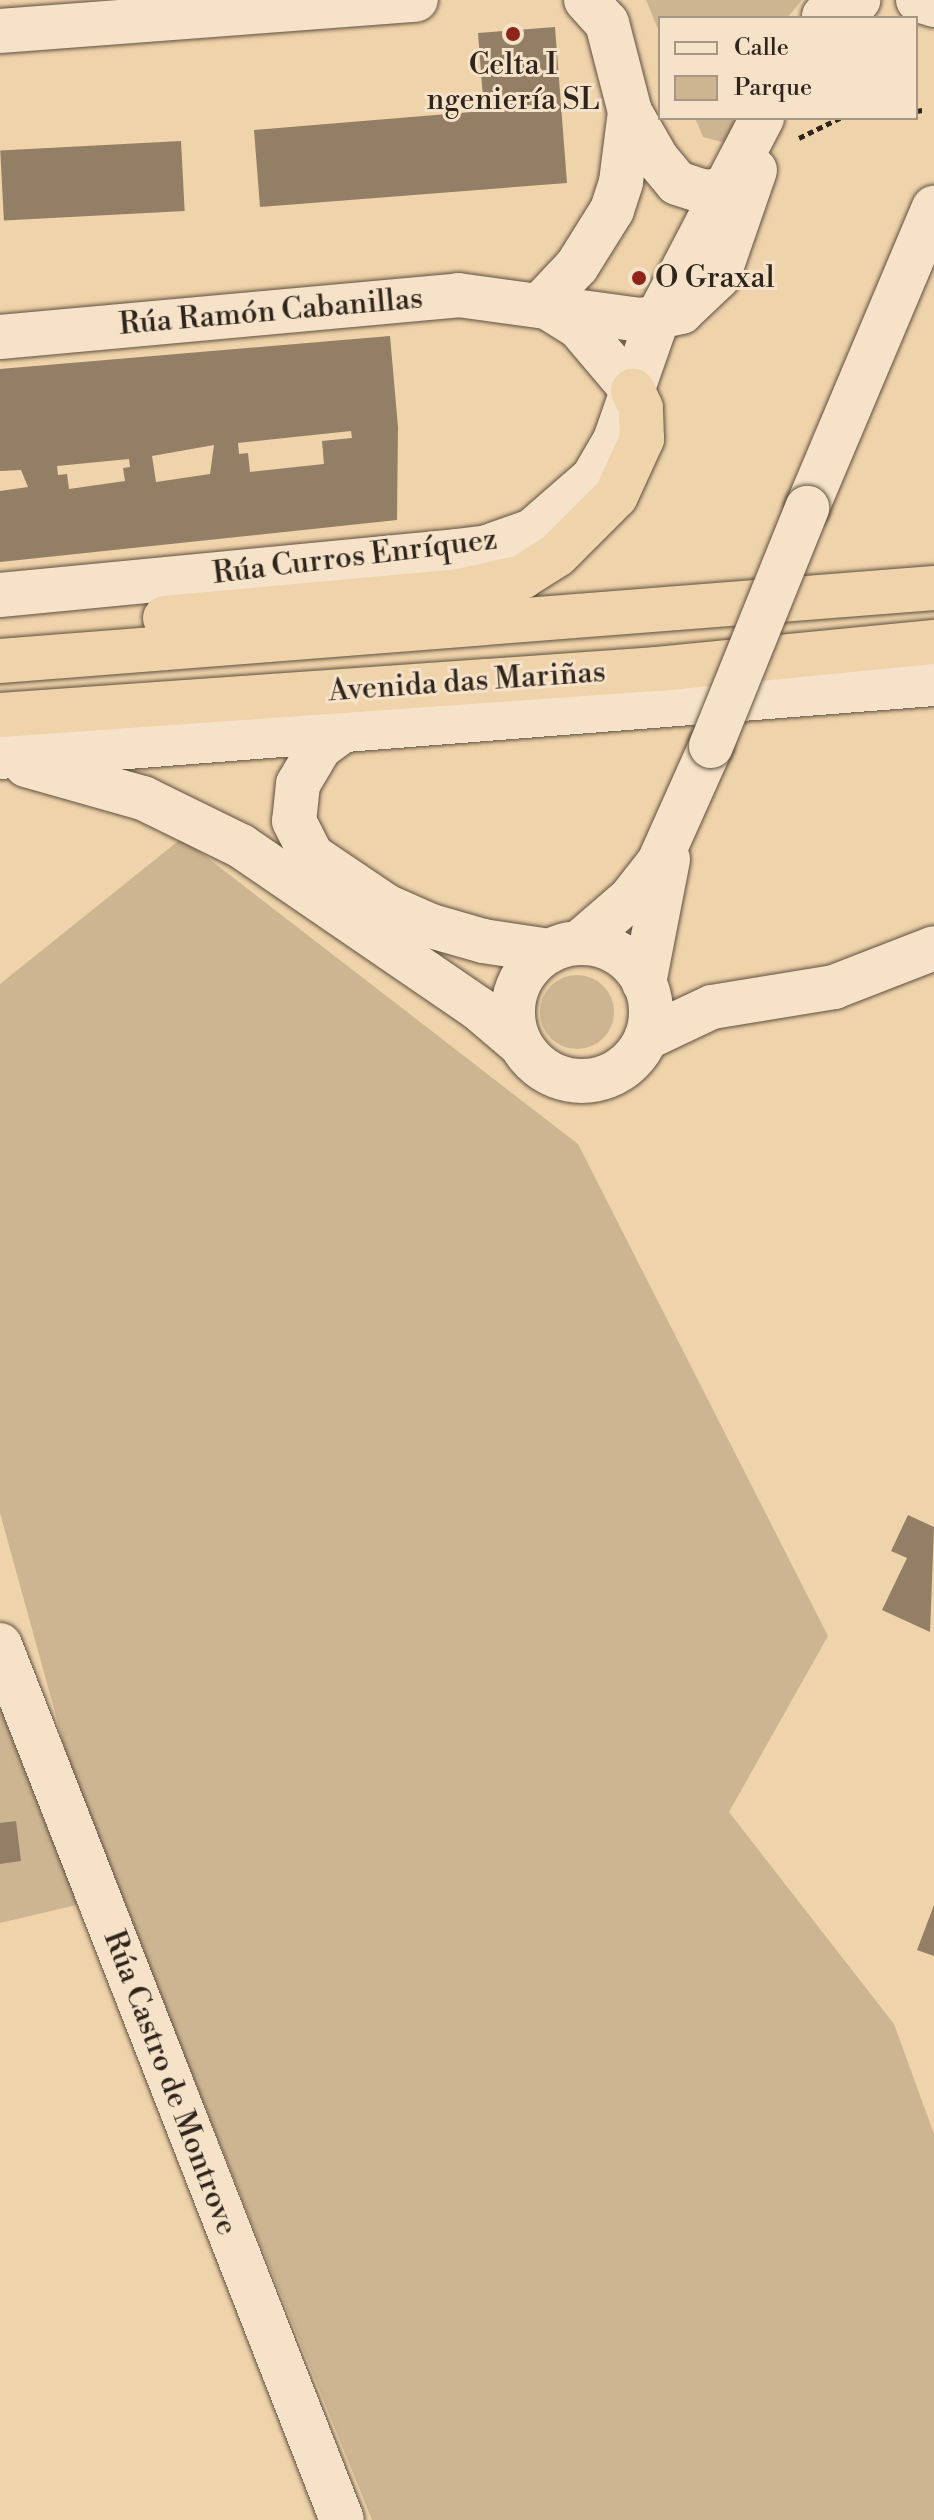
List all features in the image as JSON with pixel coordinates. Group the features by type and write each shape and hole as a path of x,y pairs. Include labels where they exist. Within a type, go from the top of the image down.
{"highway":[{"path":"0,643 141,620 459,591 522,577 557,555 616,496 642,439 641,408 633,391"},
{"name":"Avenida das Mariñas","path":"0,661 934,588"},
{"name":"Avenida das Mariñas","path":"0,715 657,669 934,642"}],"street":[{"path":"0,31 416,0"},
{"path":"586,0 607,23 630,112 677,183 704,192 722,190"},
{"path":"918,0 934,5"},
{"path":"542,303 577,266 612,210 621,182 630,112"},
{"path":"542,303 640,320 681,312 703,297 718,277 774,126"},
{"name":"Rúa Curros Enríquez","path":"0,595 487,547 532,531 593,478 633,391 658,317 722,190 774,126"},
{"path":"519,1043 513,1012 520,982 630,899 659,862 711,746 932,207"},
{"name":"Rúa Ramón Cabanillas","path":"0,337 458,295 542,303 579,327 633,391"},
{"path":"0,757 349,726 934,684"},
{"path":"349,726 320,747 298,784 294,821 312,856 372,898 431,926 483,941 619,954 641,974 748,1001"},
{"path":"0,765 37,766 143,798 217,833 479,1009 547,1072 585,1082 621,1069 646,1038 688,1015 748,1001 834,987 934,948"},
{"path":"646,1038 650,1019 641,974 675,829"},
{"name":"Rúa Castro de Montrove","path":"0,1645 342,2520"}],"path":[{"path":"774,126 824,120"}],"green space":[{"path":"646,0 802,0 789,16 658,16 658,29"},
{"path":"696,120 735,120 726,143 703,137"},
{"path":"182,838 578,1144 828,1636 729,1812 894,2024 934,2134 934,2520 372,2520 75,1785 0,1513 0,984"},
{"path":"570,975 584,975 598,981 608,991 614,1012 608,1033 598,1043 584,1049 570,1049 556,1043 546,1033 540,1019 540,1005 546,991 556,981"},
{"path":"0,1663 85,1903 0,1923"}],"building":[{"path":"555,27 567,183 260,207 254,130 484,111 478,33"},
{"path":"181,141 185,211 4,220 0,150"},
{"path":"390,336 398,427 397,520 0,562 0,491 28,487 21,470 0,471 0,369","holes":["351,431 352,438 322,441 324,464 250,472 248,453 239,454 238,443","214,445 210,474 156,482 152,456","129,459 130,467 123,468 125,481 69,489 67,474 58,475 57,466"]},
{"path":"908,1515 934,1527 930,1632 882,1610 907,1558 891,1551"},
{"path":"16,1821 21,1861 0,1864 0,1823"},
{"path":"934,1905 934,1956 917,1950"}],"place":[{"name":"Celta I ngeniería SL","path":"513,34"},
{"name":"O Graxal","path":"639,278"}]}
